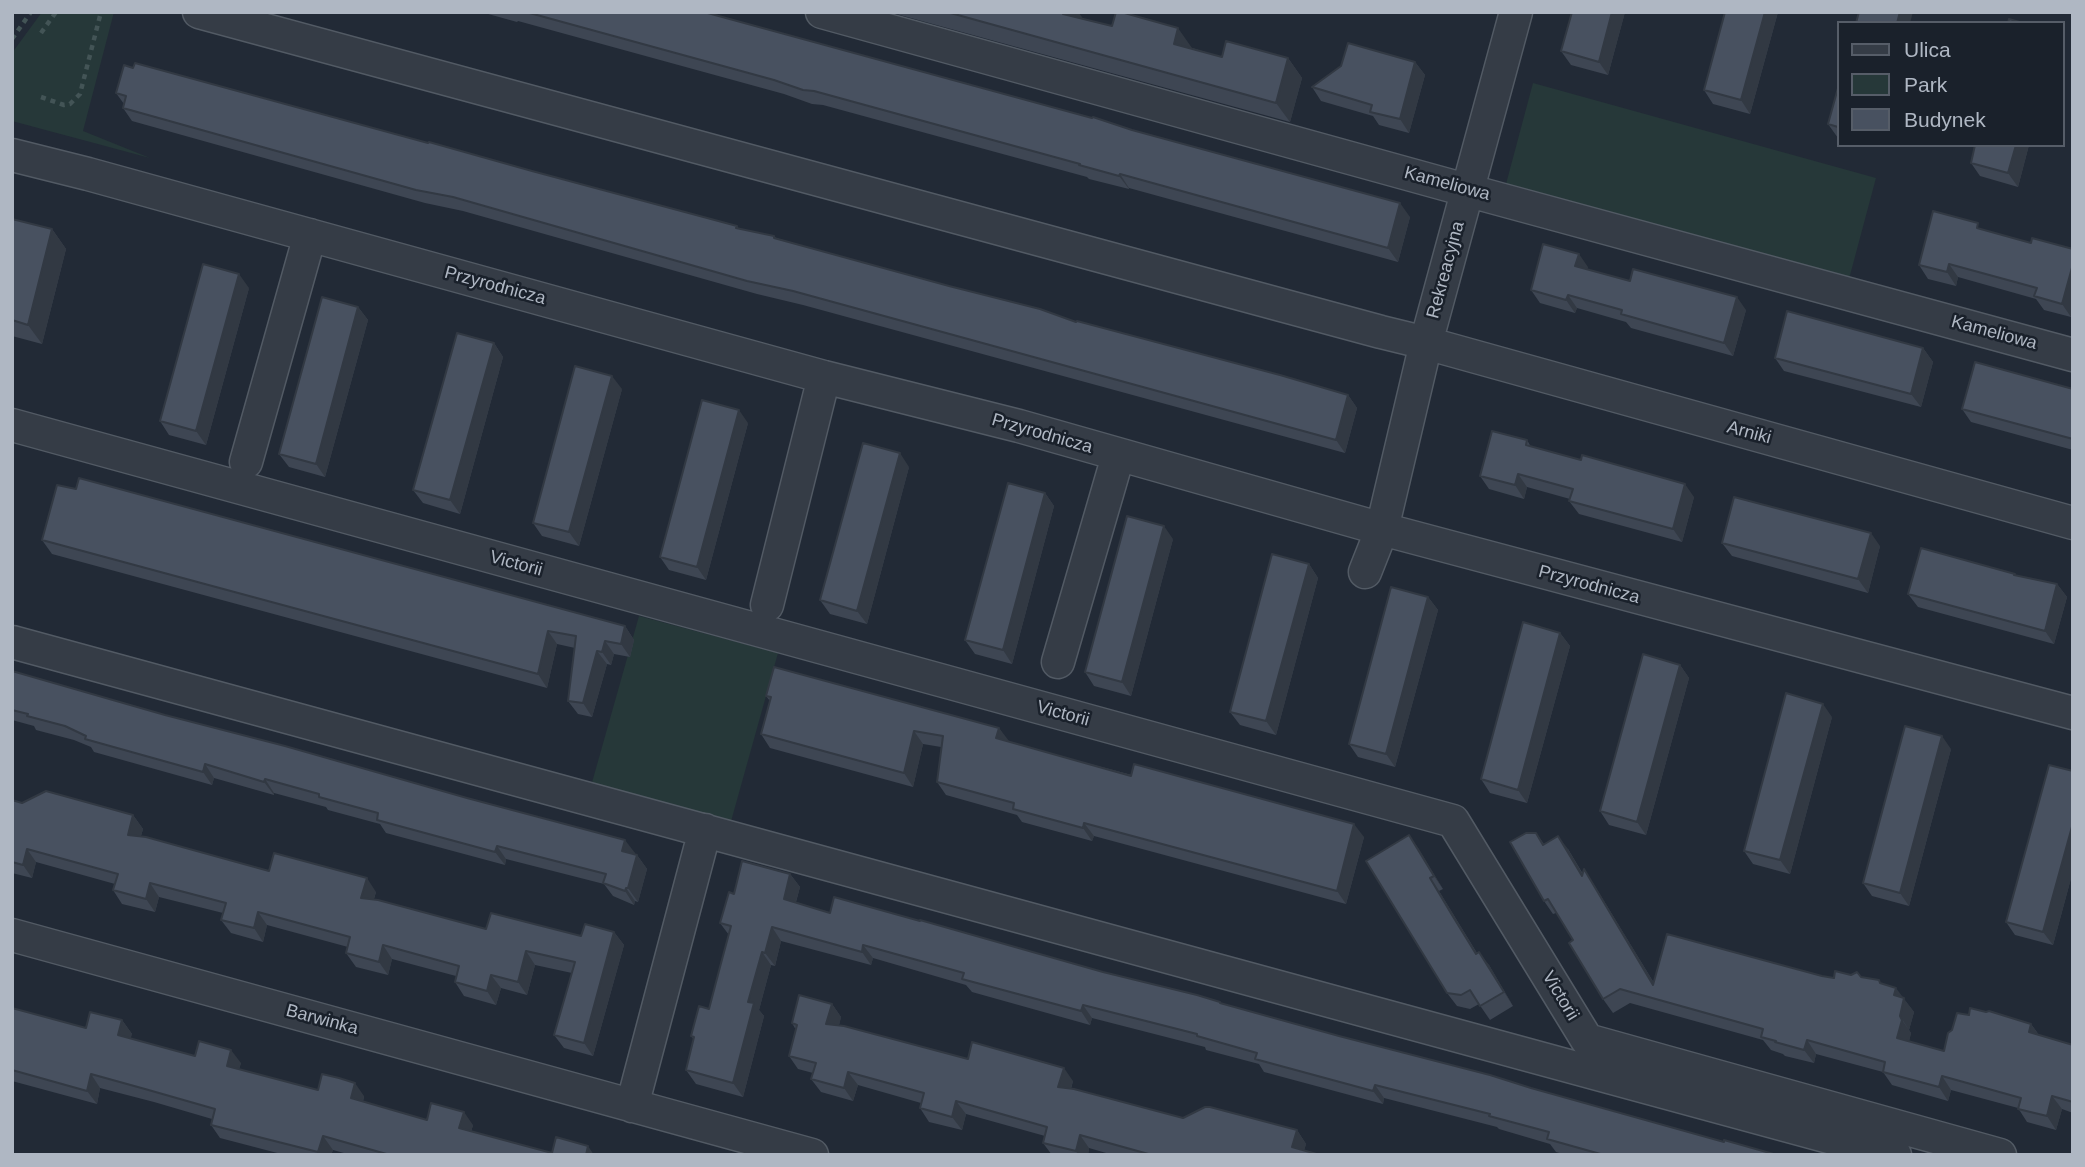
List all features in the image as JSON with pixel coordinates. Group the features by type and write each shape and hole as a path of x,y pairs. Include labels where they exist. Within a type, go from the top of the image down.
{"street":[{"name":"Arniki","path":"199,12 1354,325 1426,342 2073,523"},
{"name":"Kameliowa","path":"822,12 2073,355"},
{"name":"Rekreacyjna","path":"1365,572 1382,529 1426,342 1516,12"},
{"name":"Przyrodnicza","path":"12,155 824,377 1019,426 1382,529 2073,713"},
{"path":"246,462 310,235"},
{"path":"767,605 824,377"},
{"name":"Victorii","path":"12,425 1453,821 1587,1040 2000,1155"},
{"path":"1058,662 1118,456"},
{"path":"12,642 1895,1155"},
{"path":"632,1106 705,830"},
{"name":"Barwinka","path":"12,935 812,1155"}],"path":[{"path":"12,39 31,12"},
{"path":"41,33 56,12"},
{"path":"41,97 64,105 70,104 80,94 102,12"}],"green space":[{"path":"42,12 114,12 83,131 150,158 12,121 12,53"},
{"path":"1533,83 1876,178 1849,279 1506,184"},
{"path":"639,616 778,653 730,825 591,786"}],"building":[{"path":"526,12 704,12 1400,203 1388,248"},
{"path":"947,12 1064,12 1063,14 1112,26 1116,12 1121,12 1178,28 1174,44 1222,57 1226,41 1288,58 1276,103"},
{"path":"1572,12 1612,12 1599,62 1561,51"},
{"path":"1725,12 1765,12 1741,100 1704,90"},
{"path":"1859,12 1900,12 1898,21 1857,21"},
{"path":"1348,43 1415,62 1400,119 1370,112 1372,105 1312,87 1341,66"},
{"path":"135,63 1348,395 1336,440 793,291 747,281 453,197 416,190 123,108 126,96 116,93 124,65 133,68"},
{"path":"1836,95 1836,126 1828,124"},
{"path":"1975,147 2015,147 2008,173 1971,163"},
{"path":"1933,211 1978,223 1977,228 2031,243 2032,238 2073,249 2073,264 2062,304 2034,296 2037,288 1949,264 1947,272 1919,265"},
{"path":"12,219 52,229 28,325 12,320"},
{"path":"1543,244 1579,254 1575,266 1630,281 1633,269 1737,297 1724,343 1621,314 1622,310 1568,295 1566,300 1531,290"},
{"path":"203,264 239,274 196,431 160,421"},
{"path":"322,297 358,307 316,464 279,454"},
{"path":"1787,311 1923,348 1911,394 1775,358"},
{"path":"457,333 494,343 450,500 413,490"},
{"path":"1975,362 2073,389 2073,439 1962,409"},
{"path":"575,366 612,376 569,532 533,523"},
{"path":"702,400 739,410 697,567 660,557"},
{"path":"1492,431 1527,440 1526,445 1581,460 1582,455 1685,484 1673,529 1569,501 1573,489 1518,474 1515,485 1480,476"},
{"path":"863,443 900,453 857,611 820,600"},
{"path":"79,478 625,626 621,644 605,641 602,652 597,651 583,703 568,701 576,636 548,631 538,674 42,540 57,485 76,489"},
{"path":"1008,483 1045,493 1003,650 965,640"},
{"path":"1734,497 1871,533 1858,579 1722,543"},
{"path":"1127,516 1164,526 1122,682 1085,672"},
{"path":"1921,548 2014,575 2057,584 2045,631 1908,594"},
{"path":"1272,554 1309,564 1266,721 1230,712"},
{"path":"1391,587 1428,597 1386,754 1349,744"},
{"path":"1523,622 1560,633 1518,790 1481,779"},
{"path":"1643,654 1680,665 1637,822 1600,811"},
{"path":"774,667 999,728 996,738 1131,776 1134,764 1354,824 1337,891 1084,823 1083,828 1013,809 1014,803 937,782 943,736 914,731 904,773 761,734 771,697 766,696"},
{"path":"12,671 625,840 622,851 637,855 628,888 625,891 603,883 606,874 497,846 495,852 377,820 378,813 265,779 264,782 205,764 203,772 85,739 86,736 65,726 12,710"},
{"path":"1786,693 1823,704 1780,860 1744,851"},
{"path":"1905,726 1942,736 1900,893 1863,883"},
{"path":"2049,765 2073,771 2073,823 2043,932 2006,922"},
{"path":"46,791 133,815 128,835 146,837 269,871 274,853 367,878 361,898 378,900 486,929 491,913 581,936 585,924 614,932 584,1043 554,1035 575,962 526,951 518,982 491,975 487,991 455,982 459,966 383,945 379,962 346,953 350,937 258,912 254,928 221,920 226,903 150,883 146,899 113,890 118,874 27,849 23,865 12,862 12,800 22,803"},
{"path":"1526,833 1536,833 1543,845 1558,836 1582,876 1584,869 1653,985 1667,934 1822,976 1834,978 1835,971 1851,975 1857,972 1861,977 1879,980 1880,983 1896,988 1894,995 1904,998 1897,1038 1944,1051 1957,1013 1969,1015 1970,1008 2031,1024 2029,1032 2073,1045 2073,1102 2052,1096 2047,1116 2018,1109 2021,1098 1942,1076 1939,1087 1883,1072 1885,1062 1807,1040 1804,1050 1761,1037 1763,1029 1620,989 1603,999 1569,943 1573,940 1548,899 1544,901 1510,842"},
{"path":"1409,835 1434,876 1430,878 1452,915 1504,992 1480,1006 1470,990 1461,995 1447,993 1366,861"},
{"path":"742,861 790,874 784,899 830,913 834,897 1777,1155 1604,1155 1547,1139 1549,1132 1489,1116 1490,1114 1375,1085 1373,1091 1255,1059 1257,1053 1197,1034 1083,1005 1081,1011 962,979 964,973 863,945 862,952 772,927 748,1002 754,1003 733,1083 686,1070 699,1006 709,1009 731,926 720,923 729,892 734,894"},
{"path":"799,995 832,1004 826,1024 844,1026 968,1059 972,1042 1064,1068 1058,1087 1183,1118 1210,1107 1297,1130 1292,1147 1320,1155 1152,1155 1080,1135 1076,1151 1043,1143 1047,1127 956,1101 952,1117 920,1108 924,1093 848,1072 844,1088 811,1079 816,1063 789,1056 797,1025 792,1023"},
{"path":"12,1008 86,1028 90,1012 122,1020 118,1035 195,1056 199,1041 231,1050 227,1066 318,1090 322,1074 339,1078 355,1083 351,1098 427,1120 431,1103 464,1112 459,1128 552,1153 556,1137 588,1146 586,1155 390,1155 323,1136 318,1152 211,1125 215,1109 91,1074 87,1091 12,1070"}]}
